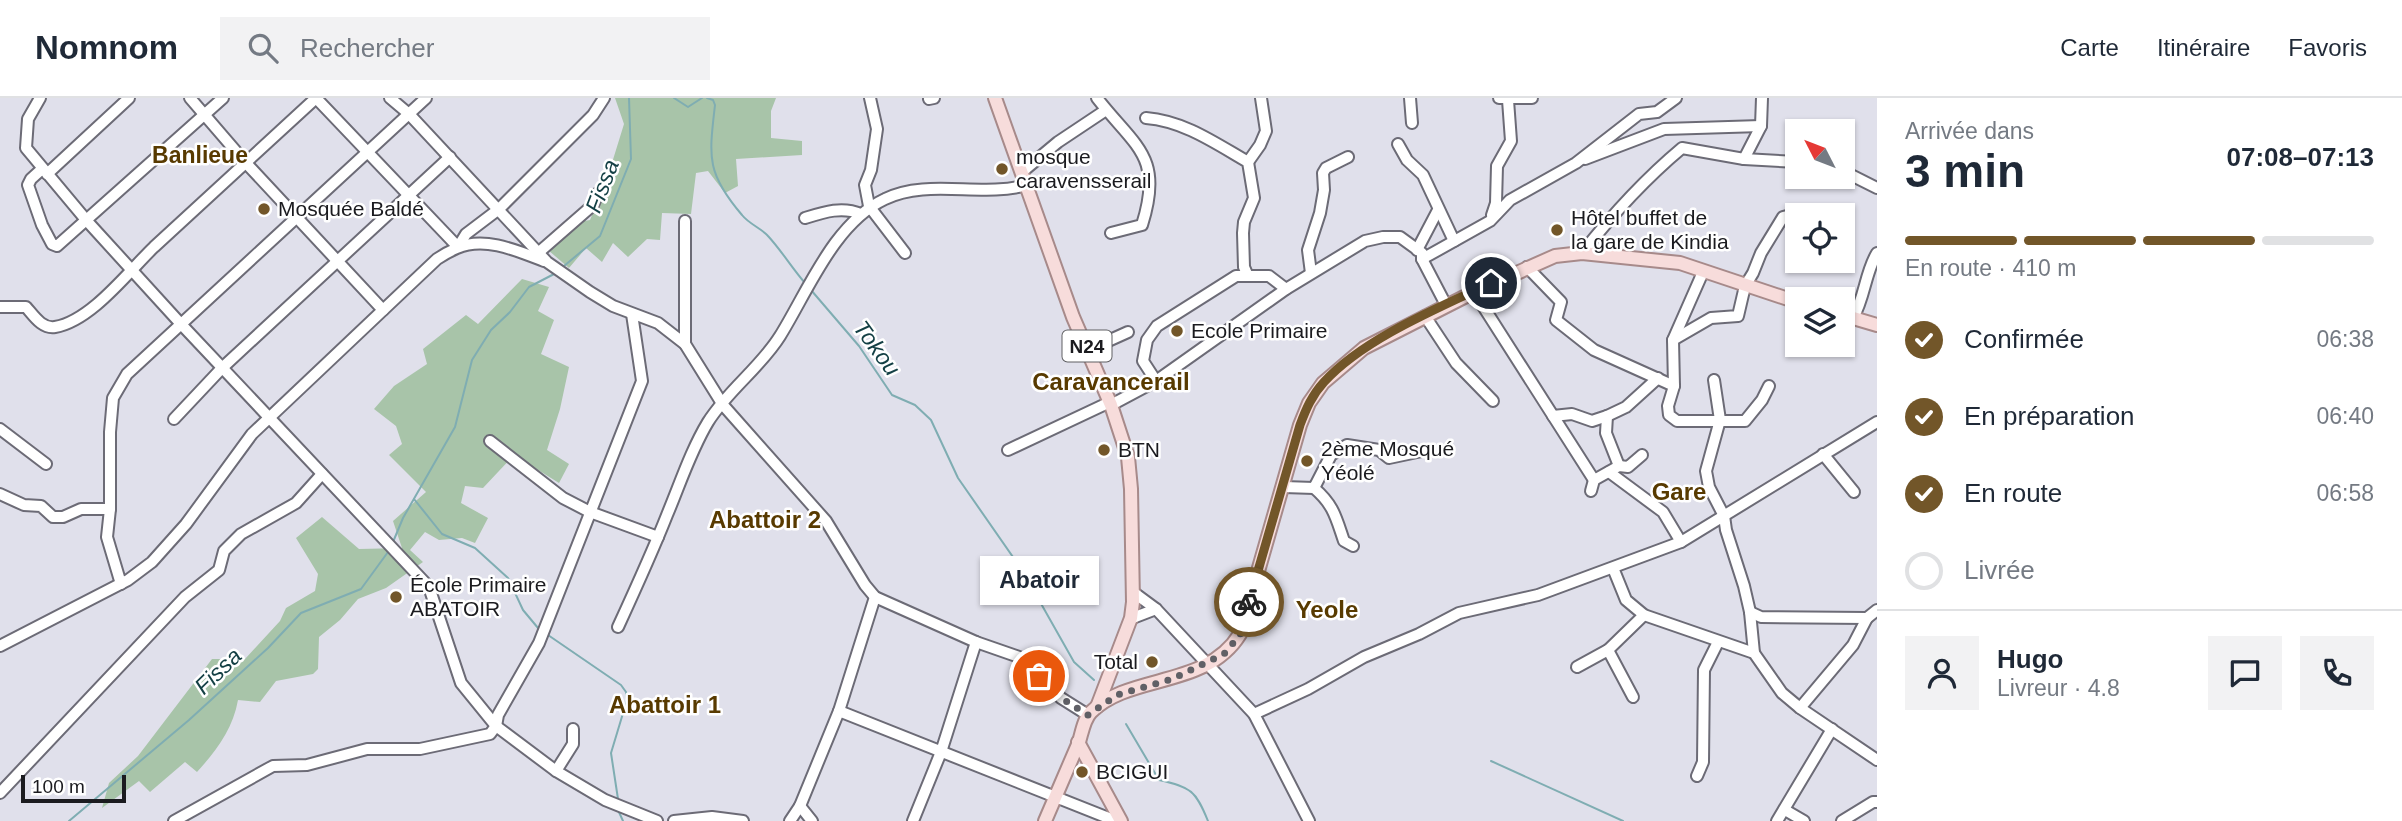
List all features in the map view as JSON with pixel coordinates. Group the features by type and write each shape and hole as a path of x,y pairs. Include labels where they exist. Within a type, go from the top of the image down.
{"main road":[{"name":"N24","path":"995,98 1073,317 1111,404 1128,457 1133,597 1130,619 1093,711"},
{"path":"1045,821 1093,711 1117,695 1172,679 1206,664 1224,654 1240,635 1300,425 1309,403 1323,383 1364,348 1447,305 1555,256 1582,253 1680,262 1785,298"},
{"path":"1855,319 1877,325"},
{"path":"1078,742 1121,821"}],"street":[{"path":"40,98 28,119 26,148 87,221 180,323 429,587 461,683 496,726 556,771 605,800 657,821"},
{"path":"129,98 44,171 31,179 28,185 42,225 52,244 57,246 87,221 223,98"},
{"path":"190,98 246,163 383,310"},
{"path":"0,307 26,307 44,326 53,328 73,321 101,300 131,268 316,98 458,247"},
{"path":"390,98 450,157 547,262 590,292 632,314 657,323 685,344 723,405 826,521 875,597 976,642 1022,658 1061,698 1093,711"},
{"path":"121,584 107,537 110,509 110,432 113,398 127,374 426,98"},
{"path":"458,247 466,234 499,209 593,115 604,98"},
{"path":"870,98 877,129 871,170 865,185 865,210 905,253"},
{"path":"1097,98 1143,151 1148,166 1149,202 1142,225 1111,233"},
{"path":"1247,274 1244,267 1244,222 1254,198 1248,162 1261,145 1266,131 1261,98"},
{"path":"1410,98 1412,123"},
{"path":"1490,221 1496,203 1497,166 1511,141 1503,99 1532,98"},
{"path":"1576,163 1639,114 1657,112 1676,98"},
{"path":"1745,159 1761,126 1762,98"},
{"path":"618,627 709,420 769,353 805,296 818,267 865,210 889,197 930,189 1008,190 1024,178 1058,142 1106,110"},
{"path":"1146,118 1167,120 1194,131 1248,162"},
{"path":"1420,254 1454,241 1490,221 1510,200 1576,163 1664,129 1761,126"},
{"path":"1398,144 1407,160 1423,175 1454,241"},
{"path":"1582,253 1608,219 1660,166 1682,148 1745,159 1785,161"},
{"path":"174,419 222,368 450,157"},
{"path":"1311,273 1308,250 1320,213 1324,190 1323,173 1326,168 1348,157"},
{"path":"1855,177 1877,188"},
{"path":"538,253 593,205 598,193"},
{"path":"805,218 827,211 865,210"},
{"path":"1420,254 1438,210"},
{"path":"1673,340 1711,318 1738,316 1745,286 1761,253 1785,216"},
{"path":"685,221 685,344"},
{"path":"1008,450 1156,381 1286,289 1365,241 1399,237 1420,254 1447,305"},
{"path":"0,646 121,584 152,562 186,524 252,434 437,259 458,247 474,244 509,247 547,262"},
{"path":"1855,310 1862,302 1871,262 1877,253"},
{"path":"1527,267 1561,302 1556,320 1594,350 1674,386"},
{"path":"1703,272 1673,340 1674,386 1668,407 1669,415 1677,421 1745,421 1762,401 1769,386"},
{"path":"1156,381 1143,361 1147,340 1157,326 1236,276 1269,276 1286,289"},
{"path":"1474,292 1553,415 1592,486 1614,469 1628,467 1642,456"},
{"path":"174,821 273,766 307,765 367,749 421,749 490,734 539,643 642,381 632,314"},
{"path":"1425,316 1456,363 1493,401"},
{"path":"1088,349 1128,332"},
{"path":"1553,415 1572,414 1592,421 1626,407 1658,378"},
{"path":"1714,380 1720,421 1706,471 1709,486 1724,516 1751,612 1754,653 1782,693 1877,760"},
{"path":"1606,416 1606,433 1614,469 1663,512 1681,542"},
{"path":"1254,714 1308,689 1364,657 1419,634 1459,613 1538,595 1681,542 1877,422"},
{"path":"0,429 46,464"},
{"path":"489,441 563,498 590,512 658,537"},
{"path":"1314,488 1331,455 1347,445 1379,450 1389,458 1422,451"},
{"path":"1823,454 1854,492"},
{"path":"0,793 185,597 219,570 224,551 241,534 296,503 322,474"},
{"path":"1284,487 1314,488 1326,498 1338,518 1344,541 1353,546"},
{"path":"0,494 24,505 41,506 53,517 63,517 80,509 110,509"},
{"path":"1613,568 1626,600 1644,615 1754,653"},
{"path":"790,821 800,806 839,711 875,597"},
{"path":"1133,597 1156,609 1254,714 1309,821"},
{"path":"1130,619 1156,609"},
{"path":"1800,708 1853,645 1867,618 1877,610"},
{"path":"1751,612 1761,617 1867,618"},
{"path":"1577,667 1608,650 1644,615"},
{"path":"913,821 941,752 976,642"},
{"path":"1697,776 1703,762 1703,670 1718,642"},
{"path":"1608,650 1633,697"},
{"path":"839,711 1116,821"},
{"path":"556,771 573,744 573,729"},
{"path":"1777,821 1832,729"},
{"path":"1842,821 1877,802"},
{"path":"800,806 812,821"},
{"path":"1785,810 1804,821"},
{"path":"674,821 712,817 743,821"}],"green space":[{"path":"615,98 776,98 771,111 771,138 802,141 802,155 736,159 738,186 725,193 708,171 696,173 691,214 662,213 660,240 647,239 628,257 613,243 602,262 586,248 569,268 548,250 579,222 590,220 607,179 624,124"},
{"path":"522,279 549,287 538,311 554,320 541,354 569,367 547,450 569,464 559,483 514,455 483,488 465,486 461,503 488,518 475,543 462,538 439,540 425,532 410,550 423,562 386,588 358,599 340,620 319,637 318,669 313,674 276,681 260,702 238,700 223,739 197,772 185,762 150,792 139,781 102,808 109,783 138,756 212,659 245,659 280,621 286,608 315,591 318,574 296,538 322,517 359,549 402,548 393,521 426,492 389,455 402,444 396,426 374,409 394,386 427,364 423,349 466,315 478,324"}],"waterway":[{"name":"Fissa","path":"564,266 600,236 631,159 629,98"},
{"name":"Tokou","path":"674,98 688,107 702,98"},
{"name":"Tokou","path":"707,98 713,100 715,105 711,152 716,175 722,187 745,218 773,241 805,283"},
{"name":"Fissa","path":"393,542 403,518 455,427 472,360 491,330 510,312 529,287 556,273"},
{"name":"Tokou","path":"811,290 859,346 892,395 915,405 931,420 958,478 1022,570 1074,662 1094,680"},
{"path":"414,499 442,534 475,548 508,578 523,610 538,628"},
{"name":"Fissa","path":"69,821 189,720 268,648 301,613 361,589 388,552"},
{"path":"548,635 621,685 626,692 627,700 611,753 618,799"},
{"path":"1126,724 1159,780 1191,792 1200,803 1208,821"},
{"path":"1491,761 1623,821"},
{"path":"618,810 623,821"}],"way so far":[{"path":"1039,676 1061,698 1088,715 1097,706 1117,695 1172,679 1224,654 1240,635 1249,602"}],"place":[{"name":"mosque caravensserail","path":"1002,169"},
{"name":"Mosquée Baldé","path":"264,209"},
{"name":"Hôtel buffet de la gare de Kindia","path":"1557,230"},
{"name":"Ecole Primaire","path":"1177,331"},
{"name":"BTN","path":"1104,450"},
{"name":"2ème Mosqué Yéolé","path":"1307,461"},
{"name":"École Primaire ABATOIR","path":"396,597"},
{"name":"Total","path":"1152,662"},
{"name":"Abatoir","path":"1039,676"},
{"name":"BCIGUI","path":"1082,772"}],"district":[{"name":"Banlieue","path":"200,155"},
{"name":"Caravancerail","path":"1111,382"},
{"name":"Gare","path":"1679,492"},
{"name":"Abattoir 2","path":"765,520"},
{"name":"Yeole","path":"1327,610"},
{"name":"Abattoir 1","path":"665,705"}],"route":[{"path":"1249,602 1300,425 1309,403 1323,383 1364,348 1491,283"}]}
